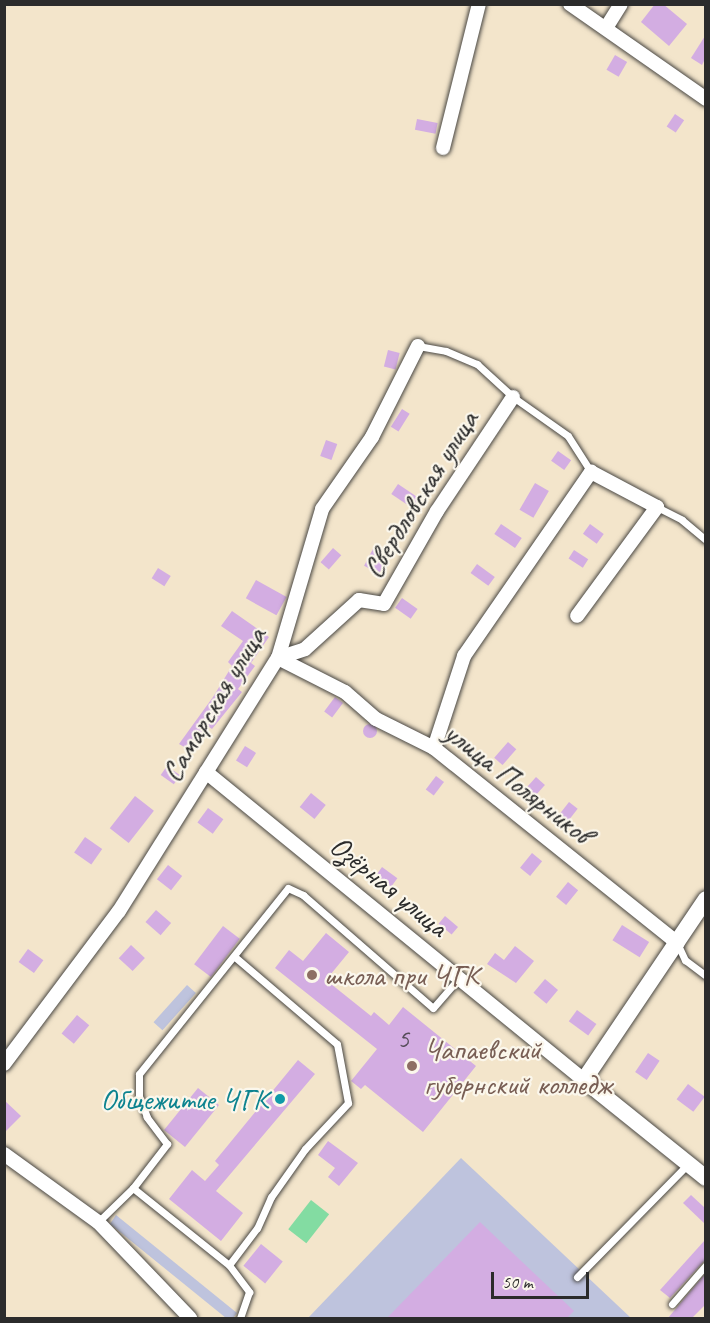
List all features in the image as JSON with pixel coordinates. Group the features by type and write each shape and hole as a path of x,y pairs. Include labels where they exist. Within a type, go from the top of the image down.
{"street":[{"path":"443,148 479,4"},
{"path":"570,4 705,99"},
{"path":"606,28 621,4"},
{"name":"Самарская улица","path":"4,1064 119,911 278,658 322,509 372,437 418,346"},
{"name":"Свердловская улица","path":"278,658 305,649 359,600 384,604 437,511 513,397"},
{"path":"434,748 464,656 591,472 657,507 577,615"},
{"name":"улица Полярников","path":"278,658 345,692 376,719 434,748 677,943"},
{"name":"Озёрная улица","path":"206,772 705,1178"},
{"path":"584,1080 705,899"},
{"path":"4,1154 98,1222 190,1318"}],"lane":[{"path":"418,346 446,351 477,364 513,397 568,436 591,472"},
{"path":"657,507 682,520 705,540"},
{"path":"98,1222 133,1188 167,1144 147,1117 139,1096 139,1074 288,888 303,895 434,1008 459,978"},
{"name":"улица Полярников","path":"677,943 685,960 705,976"},
{"path":"229,1265 257,1228 271,1197 305,1149 348,1103 337,1044 235,957"},
{"path":"578,1277 688,1164"},
{"path":"133,1188 229,1265 249,1292 246,1312 240,1318"},
{"path":"672,1304 705,1265"}],"shaded area":[{"path":"187,985 196,993 162,1030 154,1022"},
{"path":"461,1158 631,1318 308,1318"},
{"path":"116,1215 237,1313 233,1318 226,1318 110,1224"}],"green space":[{"path":"311,1200 329,1214 306,1243 288,1229"}],"building":[{"path":"655,4 663,4 687,24 669,46 641,22"},
{"path":"705,36 705,59 702,65 691,58"},
{"path":"615,55 627,62 619,77 606,70"},
{"path":"675,114 684,120 676,133 667,126"},
{"path":"417,119 438,123 436,134 415,130"},
{"path":"388,350 400,353 396,369 384,366"},
{"path":"402,409 410,414 399,432 391,427"},
{"path":"326,440 337,444 331,460 320,456"},
{"path":"558,451 571,460 564,470 551,461"},
{"path":"535,483 549,491 533,518 520,510"},
{"path":"398,484 422,500 415,510 391,494"},
{"path":"501,524 522,538 515,548 494,534"},
{"path":"590,524 604,534 597,544 583,534"},
{"path":"333,548 341,555 329,570 321,562"},
{"path":"373,549 388,557 379,574 364,566"},
{"path":"574,550 588,559 583,568 569,558"},
{"path":"477,564 495,577 488,586 471,573"},
{"path":"158,568 171,576 164,586 152,578"},
{"path":"256,580 287,597 276,615 246,598"},
{"path":"402,598 418,609 411,619 395,608"},
{"path":"232,611 269,637 251,663 255,666 238,689 242,692 212,729 209,727 193,752 179,744 213,697 232,666 228,662 243,641 221,626"},
{"path":"335,697 343,703 332,717 324,711"},
{"path":"367,724 373,724 377,731 373,738 367,738 363,734 363,728"},
{"path":"508,742 516,749 503,765 494,758"},
{"path":"245,746 256,753 247,767 236,760"},
{"path":"167,766 180,775 174,784 161,775"},
{"path":"436,776 444,782 434,796 426,790"},
{"path":"536,777 545,785 534,798 525,790"},
{"path":"311,793 326,805 314,819 300,807"},
{"path":"135,796 154,811 129,843 110,828"},
{"path":"569,802 578,809 567,823 558,816"},
{"path":"208,808 223,819 213,834 197,823"},
{"path":"85,837 102,849 91,865 74,853"},
{"path":"532,853 542,861 530,876 520,868"},
{"path":"168,865 182,876 171,890 157,879"},
{"path":"382,867 397,878 391,887 376,876"},
{"path":"568,882 578,890 566,905 556,897"},
{"path":"156,910 171,923 161,935 146,922"},
{"path":"445,916 458,927 452,935 439,924"},
{"path":"622,925 649,942 640,957 612,940"},
{"path":"223,926 240,939 211,977 194,964"},
{"path":"326,933 349,952 326,980 371,1016 374,1012 389,1025 403,1007 476,1066 423,1132 365,1085 361,1089 351,1081 377,1049 275,968 289,950 303,961"},
{"path":"131,945 145,958 133,971 119,958"},
{"path":"515,946 534,961 516,983 487,964 495,953 504,960"},
{"path":"28,949 43,960 34,973 19,962"},
{"path":"545,979 558,990 546,1004 533,993"},
{"path":"577,1010 596,1024 588,1035 569,1021"},
{"path":"77,1015 89,1025 74,1044 62,1033"},
{"path":"648,1053 660,1061 647,1080 635,1072"},
{"path":"298,1060 315,1074 216,1191 243,1213 221,1241 169,1199 192,1170 205,1181 219,1165 215,1161"},
{"path":"688,1084 705,1097 693,1112 677,1099"},
{"path":"198,1088 219,1105 185,1147 164,1130"},
{"path":"4,1100 21,1116 4,1133"},
{"path":"328,1141 358,1163 339,1186 328,1177 335,1168 318,1155"},
{"path":"691,1195 705,1208 705,1224 683,1203"},
{"path":"480,1222 574,1311 567,1318 387,1318"},
{"path":"705,1240 705,1260 670,1298 660,1290"},
{"path":"261,1244 283,1262 265,1283 243,1266"},
{"path":"705,1274 705,1305 692,1318 668,1318"}],"place":[{"name":"школа при ЧГК","path":"312,975"},
{"name":"Чапаевский губернский колледж","path":"412,1066"},
{"name":"Общежитие ЧГК","path":"280,1099"}]}
